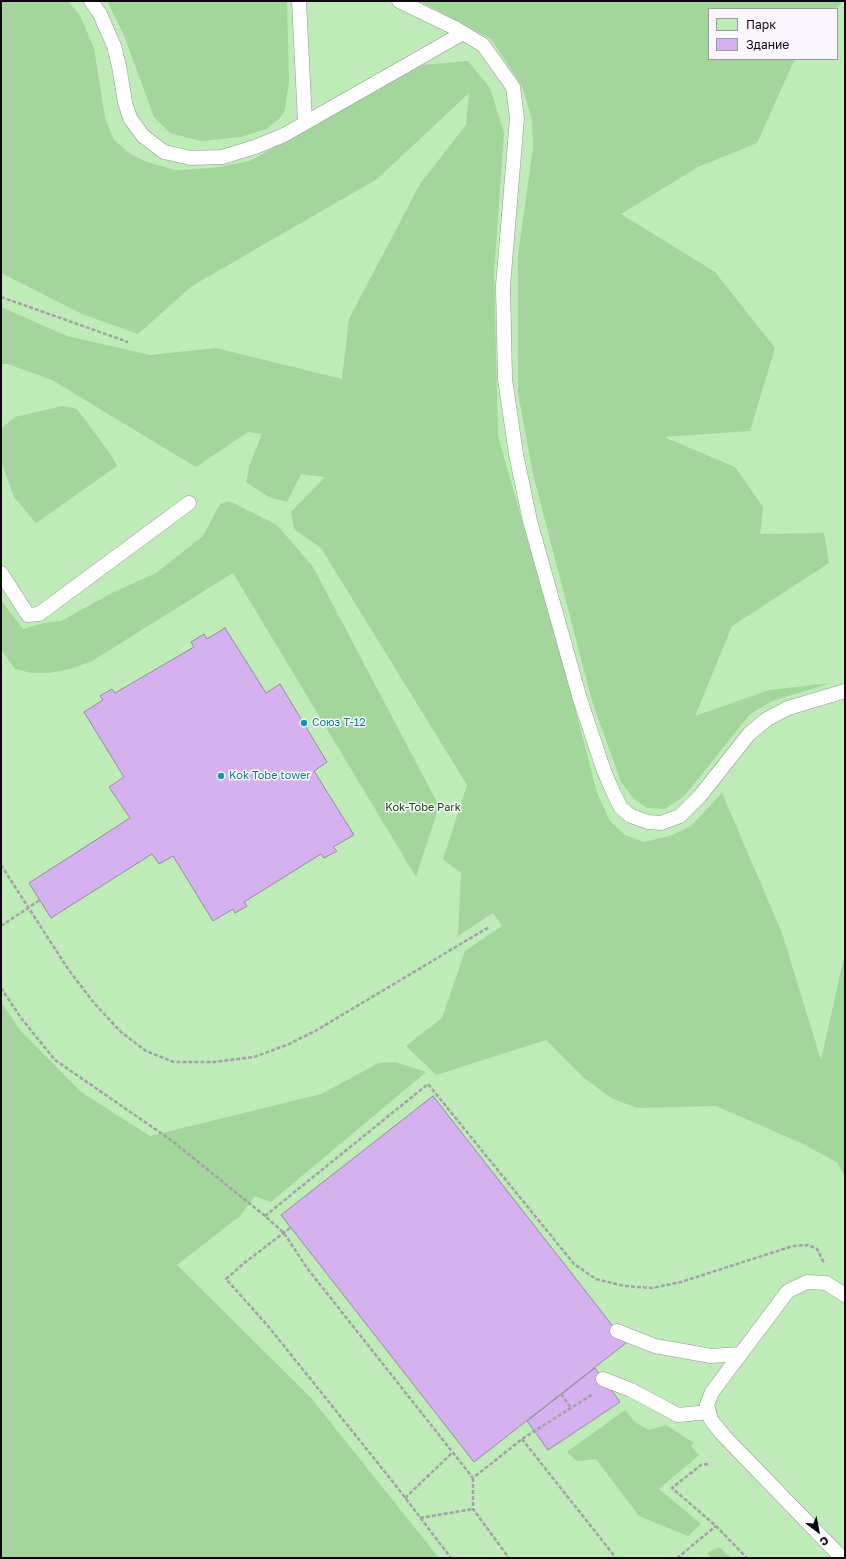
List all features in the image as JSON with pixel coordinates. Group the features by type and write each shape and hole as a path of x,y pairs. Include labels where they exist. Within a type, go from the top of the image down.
{"lane":[{"path":"91,1 100,14 114,46 125,102 130,118 143,136 164,152 191,158 222,157 255,147 284,134 463,33"},
{"path":"299,1 305,122"},
{"path":"399,1 463,33 483,45 513,87 517,118 503,286 505,379 513,432 530,521 580,699 604,770 621,808 631,816 648,822 661,823 680,816 700,796 749,734 767,719 788,708 845,691"},
{"path":"1,573 28,615 39,614 189,503"},
{"path":"842,1558 724,1436 711,1420 707,1405 712,1392 788,1291 807,1282 826,1283 845,1295"},
{"path":"617,1331 655,1346 711,1356 740,1354"},
{"path":"603,1379 631,1390 678,1415 709,1412"}],"path":[{"path":"1,297 128,342"},
{"path":"1,865 68,969 94,1003 121,1032 146,1051 174,1062 214,1062 254,1057 287,1045 317,1030 489,927"},
{"path":"1,926 40,900"},
{"path":"1,988 21,1018 55,1060 171,1140 284,1233 307,1268 473,1478 473,1509 509,1558"},
{"path":"265,1216 428,1084 574,1264 596,1279 624,1286 652,1288 681,1282 793,1246 808,1245 817,1249 823,1258 826,1269 826,1283"},
{"path":"290,1228 226,1279 268,1326 451,1558"},
{"path":"473,1478 522,1438 595,1393"},
{"path":"561,1394 571,1408"},
{"path":"522,1438 616,1558"},
{"path":"405,1498 452,1453"},
{"path":"708,1464 701,1466 672,1488 716,1526 747,1558"},
{"path":"420,1518 473,1509"},
{"path":"677,1558 716,1526"}],"green space":[{"name":"Kok-Tobe Park","path":"1,1 845,1 845,1558 1,1558"},
{"path":"1,1 68,1 80,16 94,48 105,118 114,140 130,154 147,162 175,170 213,168 250,161 422,65 468,61 490,88 504,133 494,273 498,436 572,696 597,793 610,821 625,835 644,842 670,836 691,826 722,793 782,933 821,1060 845,953 845,1176 837,1162 801,1143 716,1106 637,1108 611,1098 583,1077 546,1040 436,1075 406,1046 442,1018 465,951 502,926 493,913 458,936 461,873 443,859 467,785 321,548 294,529 291,512 325,477 301,474 287,502 269,497 246,482 250,464 262,434 248,432 196,467 52,380 8,364 1,364 1,307 67,336 150,355 216,348 342,379 349,319 420,184 466,125 469,93 377,179 192,286 138,334 82,314 1,273"},
{"path":"107,1 287,1 289,81 285,110 279,119 266,129 241,137 201,141 170,133 154,117 123,33"},
{"path":"419,1 843,1 837,8 708,8 708,60 795,60 757,143 698,167 621,214 715,272 775,348 750,431 664,437 735,467 763,507 760,534 824,533 829,563 732,626 695,716 769,690 831,683 772,701 749,715 683,797 665,809 647,808 634,799 621,782 592,701 533,474 518,393 518,255 533,148 532,120 522,86 491,39"},
{"path":"63,406 77,409 111,455 117,466 36,523 14,497 1,461 1,430 15,417"},
{"path":"229,501 277,525 313,567 439,806 416,877 233,573 92,661 70,669 49,673 32,673 15,669 1,649 1,600 23,629 44,623 61,621 112,593 156,573 203,536 220,504"},
{"path":"1,1002 20,1030 81,1092 150,1136 321,1094 379,1063 395,1062 426,1072 271,1202 255,1196 240,1216 177,1265 311,1398 439,1558 1,1558"},
{"path":"625,1410 636,1423 649,1430 666,1425 694,1443 691,1446 699,1455 659,1489 701,1524 688,1536 639,1516 596,1459 577,1461 567,1452"},
{"path":"719,1547 731,1558 712,1558 707,1553"}],"building":[{"path":"225,628 266,693 280,684 327,762 314,771 354,835 333,847 337,851 324,858 321,854 244,902 247,906 235,913 233,909 213,921 173,856 159,864 152,854 51,918 29,883 130,818 109,787 124,777 84,712 103,700 100,696 112,689 115,693 194,647 191,642 204,634 207,639"},
{"path":"433,1096 626,1343 474,1462 281,1215"},
{"path":"595,1368 620,1402 548,1450 527,1421"}],"place":[{"name":"Союз Т-12","path":"304,723"},
{"name":"Kok Tobe tower","path":"221,776"}]}
